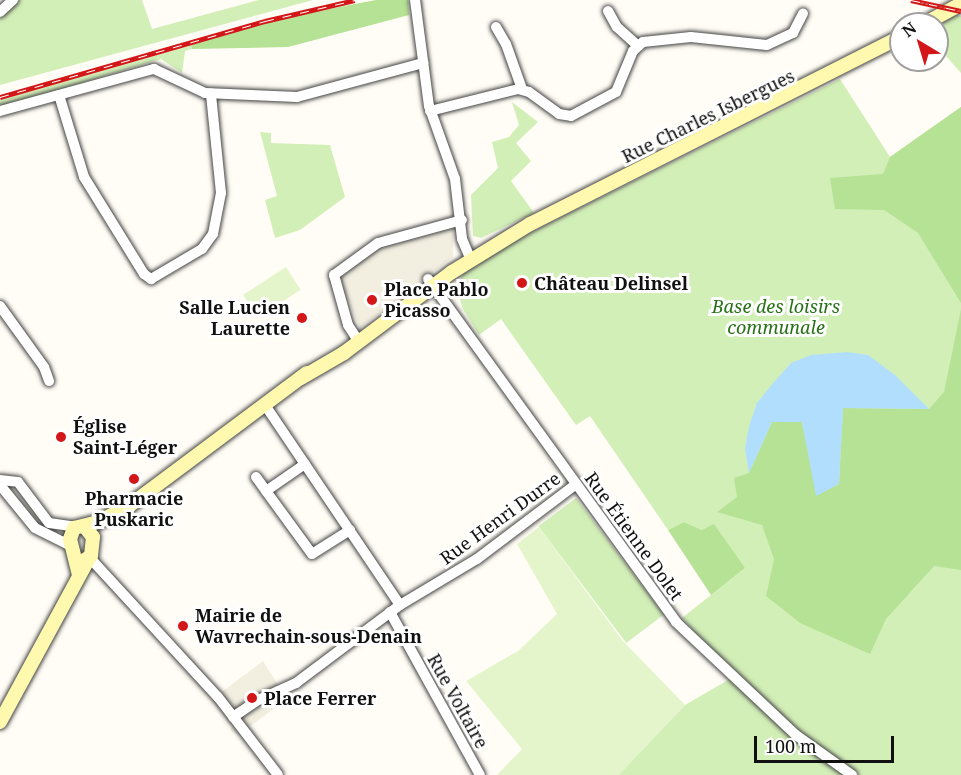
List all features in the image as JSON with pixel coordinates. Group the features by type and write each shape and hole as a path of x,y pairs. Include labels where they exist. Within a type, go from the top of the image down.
{"main road":[{"path":"946,12 961,4"},
{"name":"Rue Charles Isbergues","path":"0,722 79,575 84,553 129,506 357,339 430,282 469,257 889,43"},
{"name":"Rue Charles Isbergues","path":"81,526 129,506"},
{"path":"81,526 91,531 84,553 70,536 81,526"}],"street":[{"path":"0,12 13,0"},
{"path":"415,0 430,111 455,179 469,257"},
{"path":"608,12 617,27 638,46"},
{"path":"496,27 506,44 522,89 559,114 575,115 616,92 638,46 654,40 691,37 767,45 793,33 803,13"},
{"path":"0,111 154,69 211,94 303,97 423,63"},
{"path":"430,111 522,89"},
{"path":"59,95 84,177 144,274 151,279 202,249 213,234 221,193 211,94"},
{"path":"357,339 334,274 378,243 462,219"},
{"name":"Rue Étienne Dolet","path":"430,282 682,628 796,735 852,775"},
{"path":"0,306 44,367 49,381"},
{"name":"Rue Voltaire","path":"265,405 351,530 395,609 480,775"},
{"path":"266,491 305,464"},
{"path":"256,477 312,555 351,530"},
{"path":"0,480 18,482 49,523 81,526"},
{"name":"Rue Henri Durre","path":"233,717 258,700 291,687 395,609 477,559 576,484"},
{"path":"0,485 35,528 84,553 233,717 278,775"}],"green space":[{"path":"8,0 142,0 152,29 259,0 313,0 0,85 0,7"},
{"path":"376,0 408,0 409,15 288,47 192,49 191,45 265,21"},
{"path":"955,15 961,16 961,73 949,60 949,19"},
{"path":"191,45 192,49 185,51 182,73 161,59 0,107 0,100"},
{"name":"Base des loisirs communale","path":"840,79 890,157 961,107 961,775 618,775 685,705 735,676 682,618 745,568 702,530 684,522 668,530 590,416 576,425 501,319 479,335 463,309 456,287 464,272 530,233"},
{"path":"512,102 538,122 516,143 531,161 511,181 534,213 481,238 473,236 471,195 498,168 492,142 509,137 519,125"},
{"path":"961,107 961,303 918,233 884,210 835,209 830,178 883,174 890,157"},
{"path":"260,132 271,133 271,143 330,145 345,197 300,230 275,238 265,200 277,196"},
{"path":"286,267 301,290 258,317 243,295"},
{"path":"961,309 961,570 934,566 886,619 870,654 800,623 766,596 774,559 762,525 717,512 737,497 734,478 749,473 772,422 802,422 817,495 839,484 843,408 929,409 944,392"},
{"path":"576,498 664,615 626,643 538,526"},
{"path":"684,522 702,530 714,524 745,568 711,595 668,530"},
{"path":"539,527 622,640 685,705 619,775 497,775 522,749 466,681 518,651 557,614 517,544"}],"shaded area":[{"name":"Place Pablo Picasso","path":"453,222 453,257 360,328 336,273 372,246"},
{"name":"Place Ferrer","path":"263,661 287,699 238,735 230,730 232,726 211,700"}],"water":[{"path":"847,352 868,355 895,375 929,409 843,408 839,484 816,496 802,422 772,422 749,473 745,449 749,426 757,403 774,382 791,363 811,355"}],"railway":[{"path":"0,97 265,21 355,0"},
{"path":"911,0 961,11"}],"place":[{"name":"Château Delinsel","path":"522,283"},
{"name":"Place Pablo Picasso","path":"372,300"},
{"name":"Salle Lucien Laurette","path":"302,318"},
{"name":"Église Saint-Léger","path":"61,437"},
{"name":"Pharmacie Puskaric","path":"134,479"},
{"name":"Mairie de Wavrechain-sous-Denain","path":"183,626"},
{"name":"Place Ferrer","path":"252,698"}]}
